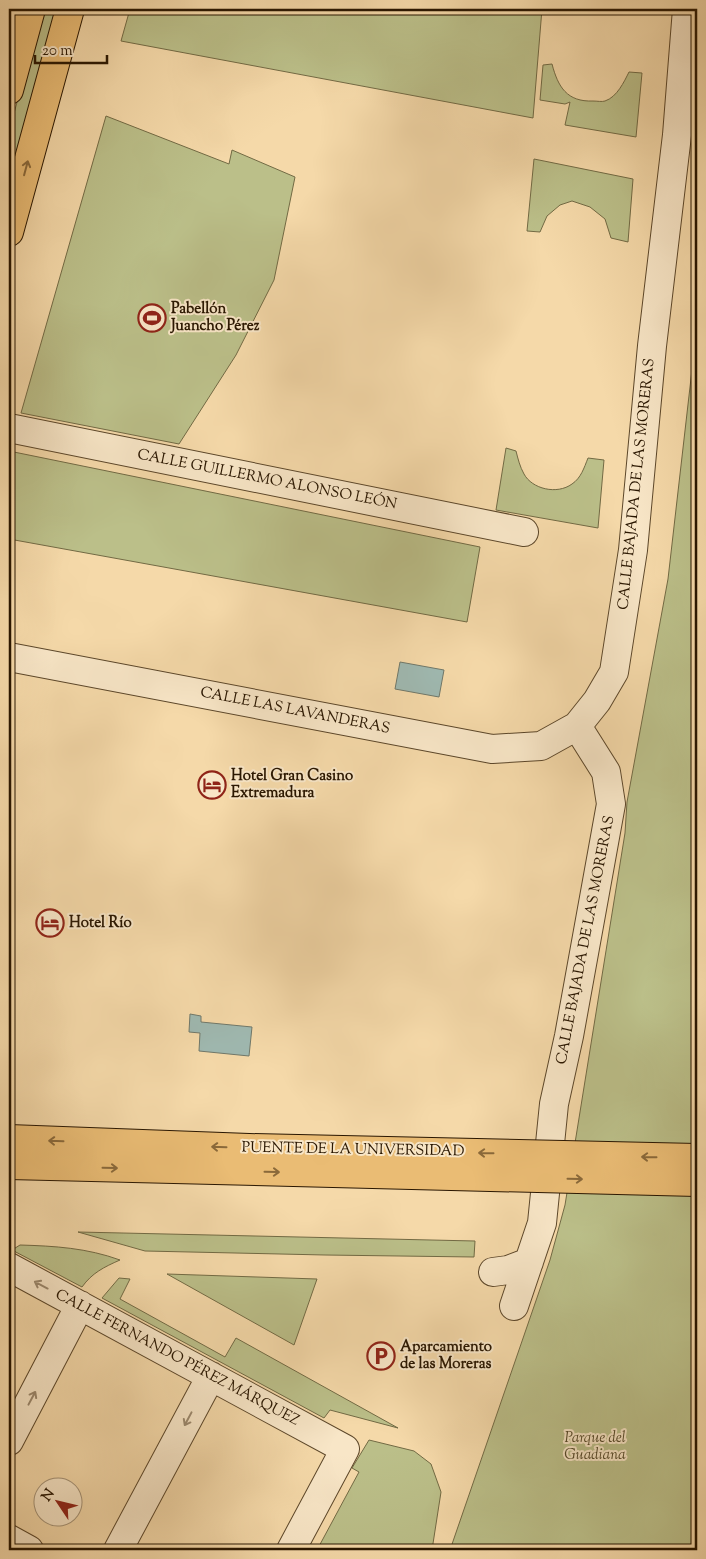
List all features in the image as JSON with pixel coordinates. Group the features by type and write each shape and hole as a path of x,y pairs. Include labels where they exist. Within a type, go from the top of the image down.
{"highway":[{"path":"9,90 13,58 31,9"},
{"path":"9,232 14,200 70,9"},
{"name":"PUENTE DE LA UNIVERSIDAD","path":"9,1139 249,1148 697,1158"},
{"name":"PUENTE DE LA UNIVERSIDAD","path":"9,1165 697,1182"}],"street":[{"name":"CALLE BAJADA DE LAS MORERAS","path":"514,1306 542,1223 554,1104 611,804 606,772 577,726 597,701 614,672 633,550 652,346 677,135 687,9"},
{"name":"CALLE GUILLERMO ALONSO LEÓN","path":"9,428 524,532"},
{"name":"CALLE LAS LAVANDERAS","path":"9,657 492,749 541,746 577,726"},
{"path":"493,1272 508,1270 529,1262"},
{"name":"CALLE FERNANDO PÉREZ MÁRQUEZ","path":"9,1267 346,1449 291,1550"},
{"path":"9,1441 80,1306"},
{"path":"118,1550 211,1376"},
{"path":"9,1539 29,1550"}],"green space":[{"path":"42,9 56,9 9,182 9,132"},
{"path":"130,9 542,9 533,118 121,41"},
{"path":"552,64 557,80 565,91 570,96 584,101 605,101 620,89 629,72 642,73 636,137 565,125 570,102 565,104 540,100 543,65"},
{"name":"Pabellón Juancho Pérez","path":"106,116 229,164 232,150 295,177 274,280 236,355 179,444 21,413"},
{"path":"534,159 633,179 628,242 611,238 605,219 590,207 572,201 560,205 547,216 540,232 527,231"},
{"name":"Parque del Guadiana","path":"697,326 697,1550 450,1550 550,1260 565,1205 625,833 627,802 668,579"},
{"path":"506,448 516,451 521,469 528,479 539,487 552,490 566,487 575,482 588,458 604,460 598,528 496,510"},
{"path":"9,451 480,547 467,622 9,539"},
{"path":"78,1232 475,1241 474,1257 145,1251"},
{"path":"20,1245 71,1248 120,1260 99,1271 82,1287 12,1250"},
{"path":"167,1274 317,1279 294,1345"},
{"path":"119,1278 130,1279 120,1299 225,1357 236,1338 398,1428 330,1410 324,1418 102,1298"},
{"path":"369,1440 414,1451 431,1464 441,1492 432,1550 317,1550 359,1472 352,1468"}],"water":[{"path":"400,662 444,670 439,697 395,689"},
{"path":"190,1014 201,1016 201,1022 252,1027 249,1056 199,1051 200,1033 189,1032"}],"place":[{"name":"Pabellón Juancho Pérez","path":"152,318"},
{"name":"Hotel Gran Casino Extremadura","path":"212,785"},
{"name":"Hotel Río","path":"50,923"},
{"name":"Aparcamiento de las Moreras","path":"381,1356"}]}
